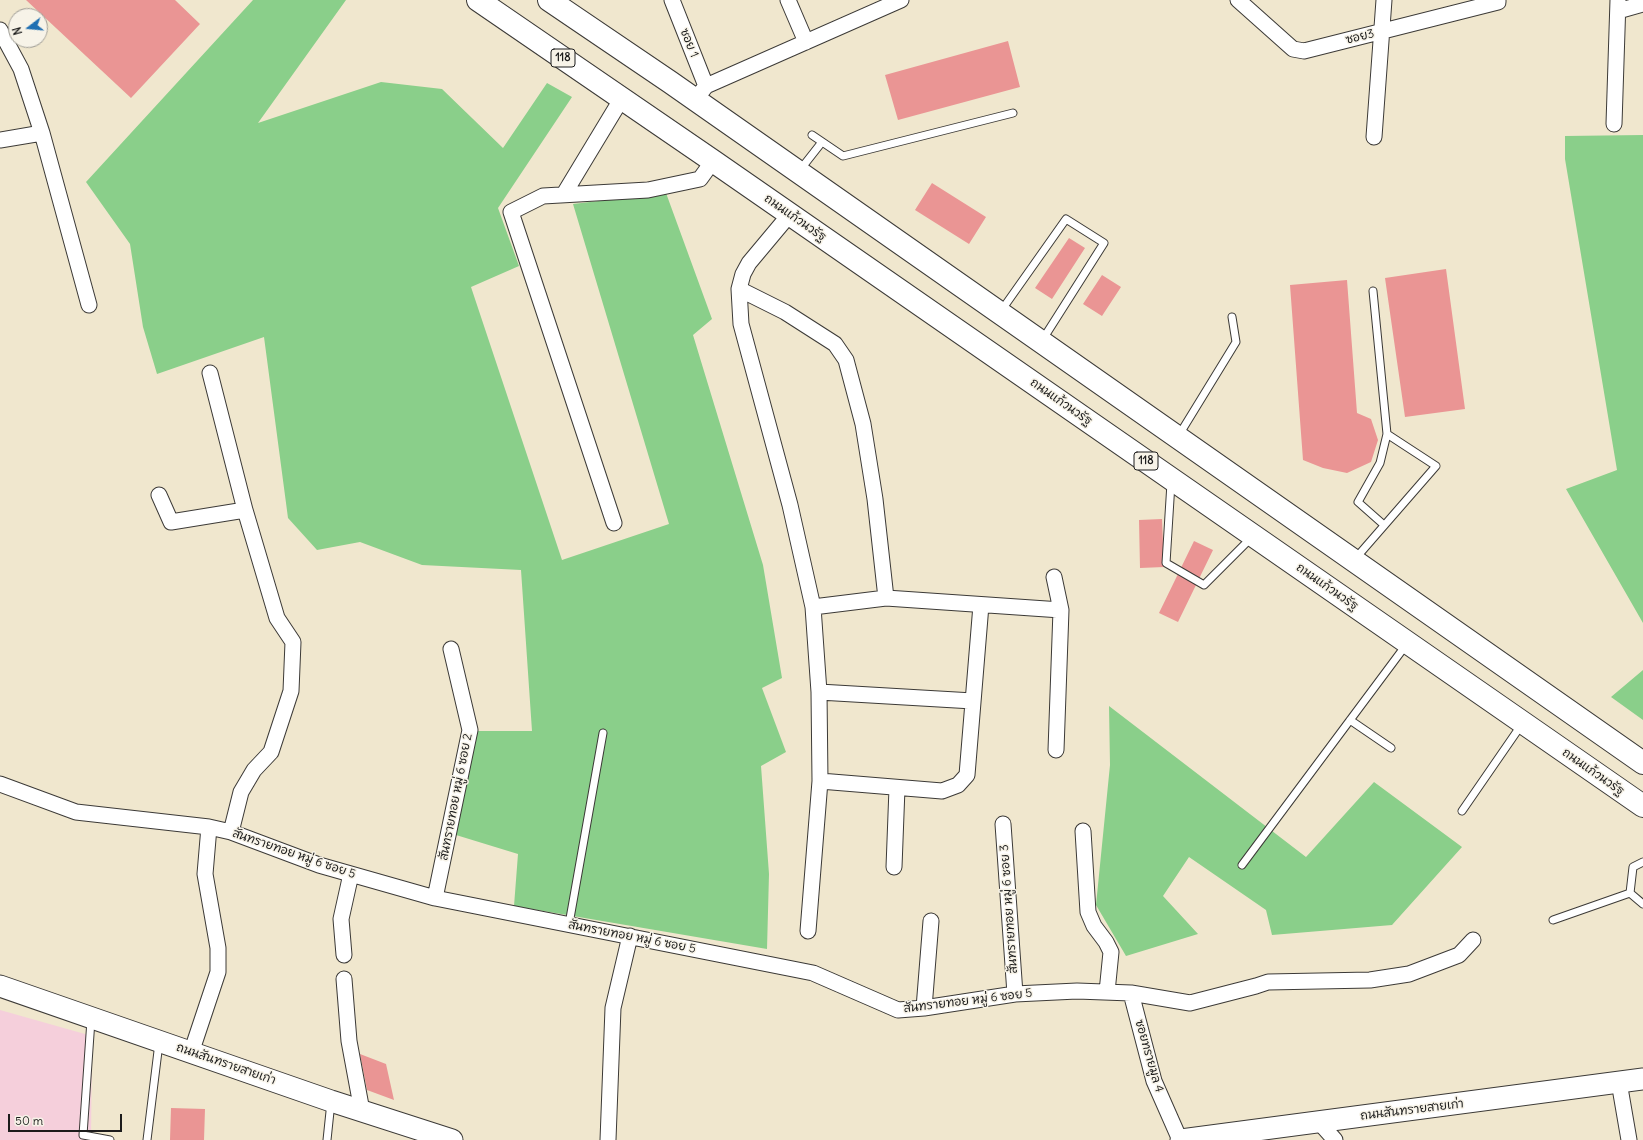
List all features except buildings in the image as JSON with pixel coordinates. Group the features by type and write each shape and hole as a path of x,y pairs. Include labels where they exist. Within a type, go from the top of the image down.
{"main road":[{"name":"ถนนแก้วนวรัฐ","path":"478,0 790,214 1643,806"},
{"path":"549,0 701,93 798,172 1643,763"},
{"name":"ถนนสันทรายสายเก่า","path":"0,986 362,1111 422,1136 452,1140"},
{"name":"ถนนสันทรายสายเก่า","path":"1180,1140 1643,1079"}],"street":[{"name":"ซอย 1","path":"672,0 701,93"},
{"path":"788,0 806,42"},
{"path":"701,93 806,42 901,0"},
{"name":"ซอย3","path":"1238,0 1293,49 1304,51 1498,1"},
{"path":"1374,137 1384,0"},
{"path":"1614,124 1618,5 1643,4"},
{"path":"0,30 21,68 42,133 89,305"},
{"path":"564,194 622,98"},
{"path":"0,140 42,133"},
{"path":"614,523 511,212 543,196 648,190 700,179 713,161"},
{"path":"790,214 749,264 743,274 739,289 741,324 790,505 813,607 819,692 820,781 808,931"},
{"path":"739,289 785,312 835,344 846,360 863,424 875,499 886,598"},
{"path":"210,373 245,510 276,618 293,642 291,691 271,752 254,770 241,792 231,832"},
{"path":"159,495 171,522 245,510"},
{"path":"1054,577 1061,610 1056,750"},
{"path":"813,607 886,598 1061,610"},
{"path":"820,781 942,791 958,785 967,775 981,605"},
{"name":"สันทรายทอย หมู่ 6 ซอย 2","path":"435,898 470,730 451,649"},
{"path":"819,692 973,701"},
{"name":"สันทรายทอย หมู่ 6 ซอย 5","path":"0,784 76,812 231,832 319,865 435,898 813,973 898,1010 924,1008 1015,994 1077,991 1131,993 1190,1003 1268,982 1370,980 1409,974 1459,956 1473,940"},
{"path":"894,867 897,788"},
{"name":"สันทรายทอย หมู่ 6 ซอย 3","path":"1003,824 1015,994"},
{"path":"191,1053 218,972 218,948 205,874 209,828"},
{"path":"1083,831 1088,912 1094,926 1106,942 1110,952 1107,992"},
{"path":"344,955 341,919 351,874"},
{"path":"924,1008 931,921"},
{"path":"608,1140 613,1008 630,936"},
{"path":"344,979 349,1041 362,1111"},
{"name":"ซอยทรายมูล 4","path":"1131,993 1154,1081 1180,1140"},
{"path":"1619,1082 1629,1140"},
{"path":"1319,1122 1335,1140"}],"lane":[{"path":"812,135 843,156 1013,113"},
{"path":"798,172 822,142"},
{"path":"999,313 1066,219 1104,243 1041,342"},
{"path":"1373,291 1387,434 1380,463 1358,502 1384,526"},
{"path":"1178,437 1236,342 1232,317"},
{"path":"1354,560 1436,466 1387,434"},
{"path":"1171,479 1166,563 1204,585 1253,536"},
{"path":"1242,865 1407,643"},
{"path":"1350,720 1391,748"},
{"path":"1462,811 1523,723"},
{"path":"568,924 603,733"},
{"path":"1630,892 1634,867 1643,862"},
{"path":"1630,892 1643,904"},
{"path":"1553,920 1630,892"},
{"path":"91,1018 84,1135 110,1140"},
{"path":"147,1140 159,1042"},
{"path":"327,1140 332,1101"}],"shaded area":[{"path":"0,1010 92,1036 91,1140 0,1140"}],"green space":[{"path":"253,0 346,0 258,123 381,82 442,89 503,148 547,83 572,97 498,208 519,266 471,287 562,560 669,524 573,204 666,193 712,319 693,335 763,565 782,678 762,688 786,752 761,766 769,874 767,949 514,906 518,854 456,835 475,731 532,731 521,570 422,565 360,542 317,550 288,518 264,337 157,374 143,327 130,244 86,182"},
{"path":"1643,135 1643,623 1566,489 1617,470 1565,159 1565,136"},
{"path":"1643,670 1643,720 1611,697"},
{"path":"1109,706 1306,857 1374,782 1462,847 1392,925 1272,935 1266,910 1189,857 1163,896 1198,934 1126,956 1096,905 1110,765"}]}
